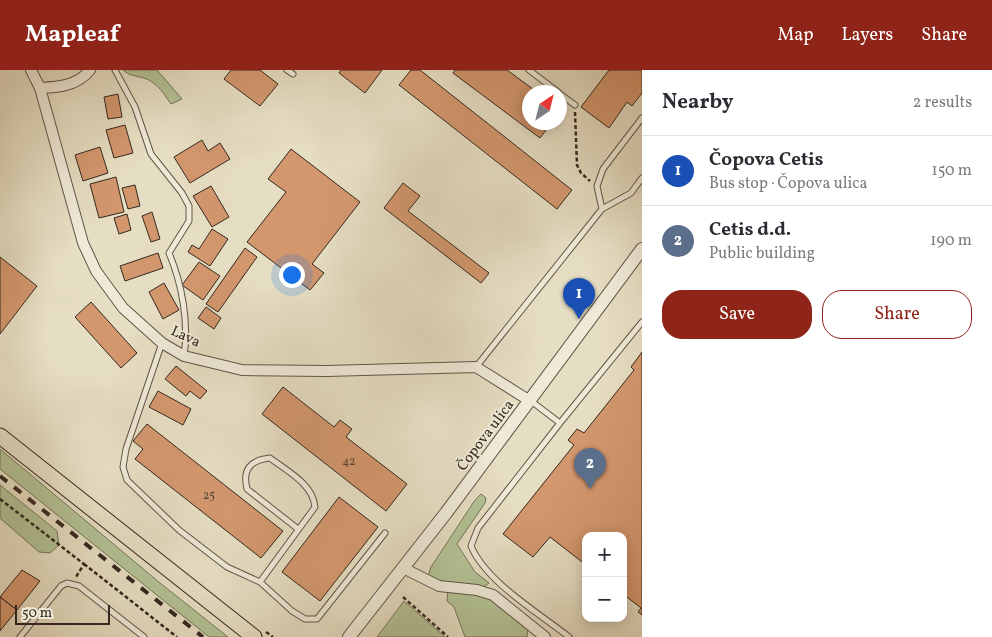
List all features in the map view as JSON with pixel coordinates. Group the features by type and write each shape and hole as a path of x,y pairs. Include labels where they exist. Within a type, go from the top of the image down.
{"main road":[{"path":"0,436 254,637"}],"street":[{"name":"Lava","path":"31,70 40,88 83,243 96,271 123,308 162,343 184,356 242,370 326,371 476,367"},
{"path":"40,88 63,87 85,76 90,70"},
{"name":"Čopova ulica","path":"349,637 530,401 642,249"},
{"path":"476,367 530,401"},
{"path":"403,568 439,586 477,590 493,595 545,637"}],"lane":[{"path":"114,70 135,107 151,154 182,193 189,206 189,221 169,253 181,293 186,342 184,356"},
{"path":"287,70 292,74"},
{"path":"529,70 549,85"},
{"path":"567,99 575,105"},
{"path":"602,209 601,195 597,186 603,169 642,118"},
{"path":"476,367 602,209 631,193 642,178"},
{"path":"569,637 496,579 475,556 471,546 478,528 642,322"},
{"path":"162,343 126,449 123,467 128,480 179,530 227,567 260,582 292,611 305,619 317,619 385,533"},
{"path":"530,401 560,423"},
{"path":"260,582 315,507 314,496 309,488 270,458 257,459 244,478 247,488 298,529"},
{"path":"20,637 61,586 67,583 73,583 144,637"}],"path":[{"path":"575,105 577,166 581,173 597,186"},
{"path":"0,498 177,637"},
{"path":"73,583 84,564"},
{"path":"403,597 448,637"}],"green space":[{"path":"123,70 157,70 182,99 171,104 152,82 126,73"},
{"path":"0,449 160,583 228,637 209,637 0,469"},
{"path":"0,485 57,531 59,545 50,553 39,552 0,518"},
{"path":"481,494 486,498 485,503 457,544 475,572 489,583 480,590 528,627 527,637 465,637 454,607 447,601 448,589 428,576 431,567 475,500"},
{"path":"404,601 445,637 377,637"}],"building":[{"path":"231,70 260,70 278,84 260,106 224,79"},
{"path":"341,70 382,70 365,93 339,73"},
{"path":"411,70 420,70 572,190 557,209 399,85"},
{"path":"455,70 507,70 527,85 522,85 522,125 453,73"},
{"path":"609,70 642,70 642,93 632,106 627,102 609,128 581,107"},
{"path":"118,94 122,117 108,119 104,97"},
{"path":"125,125 133,153 114,158 106,130"},
{"path":"529,130 546,130 540,138"},
{"path":"202,140 208,151 220,143 230,159 190,183 174,157"},
{"path":"100,147 108,173 83,181 75,155"},
{"path":"291,149 360,202 312,264 324,273 310,290 247,242 286,192 268,179"},
{"path":"116,177 124,212 99,218 90,184"},
{"path":"403,183 420,196 408,211 489,273 481,283 384,208"},
{"path":"135,185 140,206 128,209 122,188"},
{"path":"211,186 229,217 212,227 193,196"},
{"path":"152,212 160,239 151,242 142,216"},
{"path":"127,214 131,230 119,234 114,218"},
{"path":"212,229 228,239 210,266 188,252 192,245 199,249"},
{"path":"245,248 257,257 218,312 206,304"},
{"path":"158,253 163,268 125,281 120,266"},
{"path":"0,257 37,286 0,334"},
{"path":"199,262 220,276 203,300 182,285"},
{"path":"164,283 179,310 163,319 149,292"},
{"path":"91,302 137,353 121,368 75,317"},
{"path":"206,307 221,318 214,329 198,318"},
{"path":"642,352 642,615 638,612 641,608 627,597 627,532 582,532 582,562 550,537 533,557 503,534 574,445 568,440 577,429 584,433 634,370 631,367"},
{"path":"176,366 207,391 200,399 190,391 186,396 165,379"},
{"path":"283,387 334,427 340,420 352,429 346,437 407,484 386,511 262,414"},
{"path":"158,391 191,409 183,425 149,407"},
{"path":"147,424 283,531 261,558 135,459 143,449 133,441"},
{"path":"339,497 378,527 320,601 282,572"},
{"path":"22,570 40,581 17,610 0,597"},
{"path":"0,597 17,610 0,631"}],"railway":[{"path":"0,476 203,637"}],"place":[{"name":"Čopova Cetis","path":"579,319"},
{"name":"Cetis d.d.","path":"590,489"}]}
